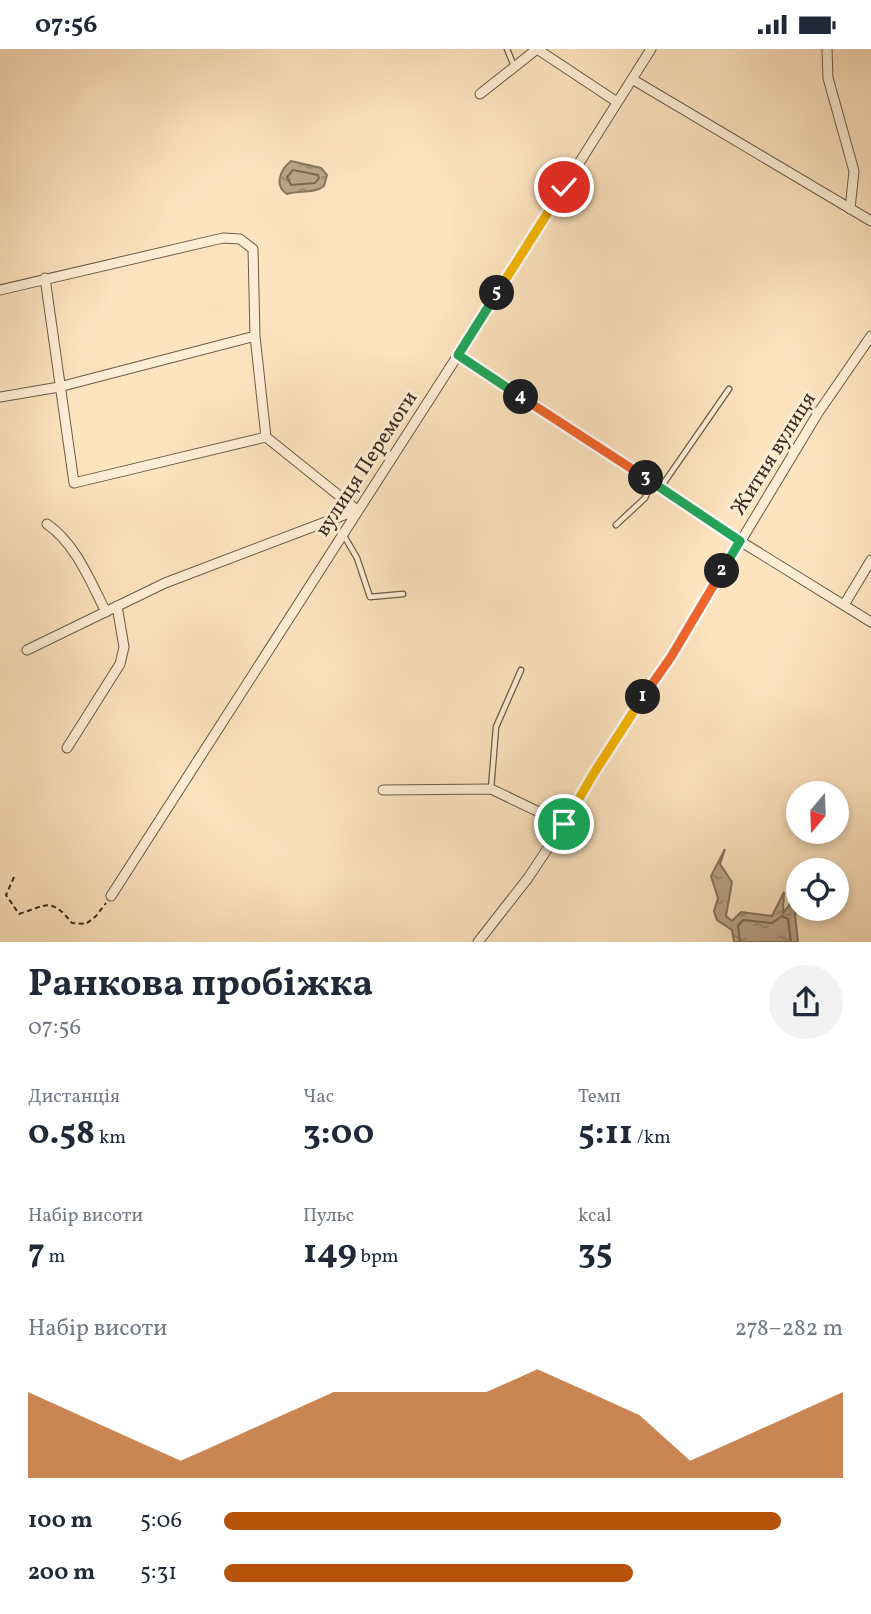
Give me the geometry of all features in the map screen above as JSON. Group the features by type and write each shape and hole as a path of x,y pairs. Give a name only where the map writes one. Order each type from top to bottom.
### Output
{"street":[{"path":"480,94 537,49 617,102"},
{"name":"вулиця Перемоги","path":"111,896 651,49"},
{"path":"827,49 828,78 854,171 849,209"},
{"path":"632,79 871,222"},
{"path":"0,290 223,238 240,239 253,249 255,336 266,437 357,510"},
{"path":"45,278 74,482 266,437"},
{"path":"0,397 59,387 255,336"},
{"name":"Житня вулиця","path":"478,942 528,878 564,824 621,730 671,657 818,413 871,336"},
{"path":"458,355 740,541 871,622"},
{"path":"27,650 165,583 357,510"},
{"path":"47,524 58,531 74,552 106,611"},
{"path":"844,605 871,560"},
{"path":"67,748 120,664 124,647 117,606"},
{"path":"383,790 491,789 564,824"}],"lane":[{"path":"507,49 513,66"},
{"path":"661,488 729,389"},
{"path":"616,525 645,498 652,482"},
{"path":"343,533 357,558 370,597 403,594"},
{"path":"491,789 496,727 521,670"}],"path":[{"path":"14,877 6,895 19,914 49,904 60,908 72,923 86,924 96,916 111,896"}],"water":[{"path":"291,161 321,168 327,175 324,186 316,190 287,194 279,182 284,168"},
{"path":"725,849 720,864 732,882 726,916 732,921 741,912 772,916 784,892 783,913 786,909 786,921 796,921 798,942 734,942 732,930 717,920 714,911 718,898 711,876"}],"route":[{"path":"564,187 458,355 740,541 671,657 594,773 564,824"}]}
